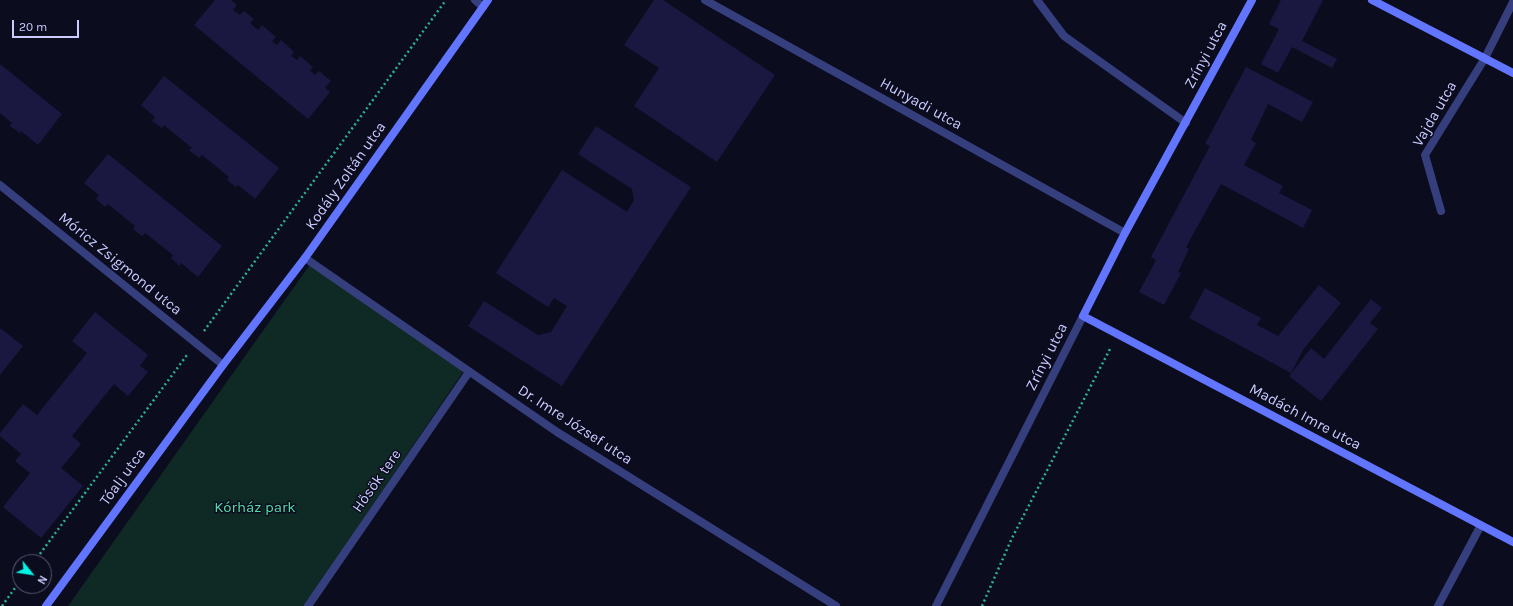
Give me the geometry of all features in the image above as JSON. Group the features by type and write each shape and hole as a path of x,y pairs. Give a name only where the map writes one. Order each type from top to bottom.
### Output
{"street":[{"path":"475,0 486,3"},
{"name":"Hunyadi utca","path":"705,0 1125,233"},
{"path":"1037,0 1064,36 1186,123"},
{"name":"Zrínyi utca","path":"936,606 1125,233 1252,0"},
{"path":"1372,0 1513,73"},
{"name":"Vajda utca","path":"1441,211 1425,156 1485,58 1513,2"},
{"name":"Kodály Zoltán utca","path":"223,365 305,258 486,3"},
{"name":"Móricz Zsigmond utca","path":"0,185 223,365"},
{"name":"Dr. Imre József utca","path":"305,258 557,432 836,606"},
{"name":"Madách Imre utca","path":"1083,316 1513,542"},
{"name":"Tóalj utca","path":"46,606 223,365"},
{"name":"Hősök tere","path":"308,606 469,372"},
{"path":"1438,606 1481,525"}],"path":[{"path":"40,554 446,0"},
{"path":"982,606 1012,538 1117,334"},
{"path":"2,606 12,592"}],"green space":[{"name":"Kórház park","path":"311,263 465,369 304,606 68,606"}],"building":[{"path":"215,0 231,0 237,5 233,10 240,15 244,11 254,19 250,23 258,30 262,25 276,37 272,41 277,45 281,40 294,52 291,56 297,60 300,56 313,67 310,71 315,75 319,71 331,81 325,88 330,92 308,119 194,25"},
{"path":"654,0 663,0 775,75 717,162 634,106 659,68 624,45"},
{"path":"1281,0 1323,0 1302,41 1337,59 1332,68 1292,47 1278,73 1261,64 1279,29 1269,24"},
{"path":"0,64 62,114 38,145 21,131 20,133 10,126 12,123 0,113"},
{"path":"1246,67 1313,102 1302,122 1268,104 1251,140 1256,143 1244,165 1283,186 1279,193 1312,210 1303,228 1221,184 1186,247 1189,249 1178,272 1181,273 1164,305 1139,292 1156,260 1151,257 1210,146 1205,144"},
{"path":"164,76 279,168 255,199 238,185 236,187 227,180 229,177 202,155 199,158 189,150 192,148 164,125 162,128 152,121 155,117 141,105"},
{"path":"596,126 691,187 562,386 468,326 484,301 538,335 551,332 567,306 554,298 548,307 496,273 562,170 627,212 634,200 632,189 578,154"},
{"path":"108,154 222,246 198,277 181,263 180,266 171,258 173,255 145,233 142,236 133,229 135,226 108,204 105,207 96,199 99,195 84,183"},
{"path":"1319,285 1341,303 1303,350 1291,373 1189,318 1205,288 1261,318 1257,325 1278,336"},
{"path":"1371,299 1382,308 1370,323 1378,329 1321,401 1289,376 1311,348 1324,359"},
{"path":"95,312 148,355 140,366 148,372 128,396 114,384 72,436 81,444 61,468 83,486 41,538 3,507 30,473 15,461 21,454 0,436 0,433 23,404 37,415 87,353 72,341"},
{"path":"0,328 23,346 0,375"}]}
